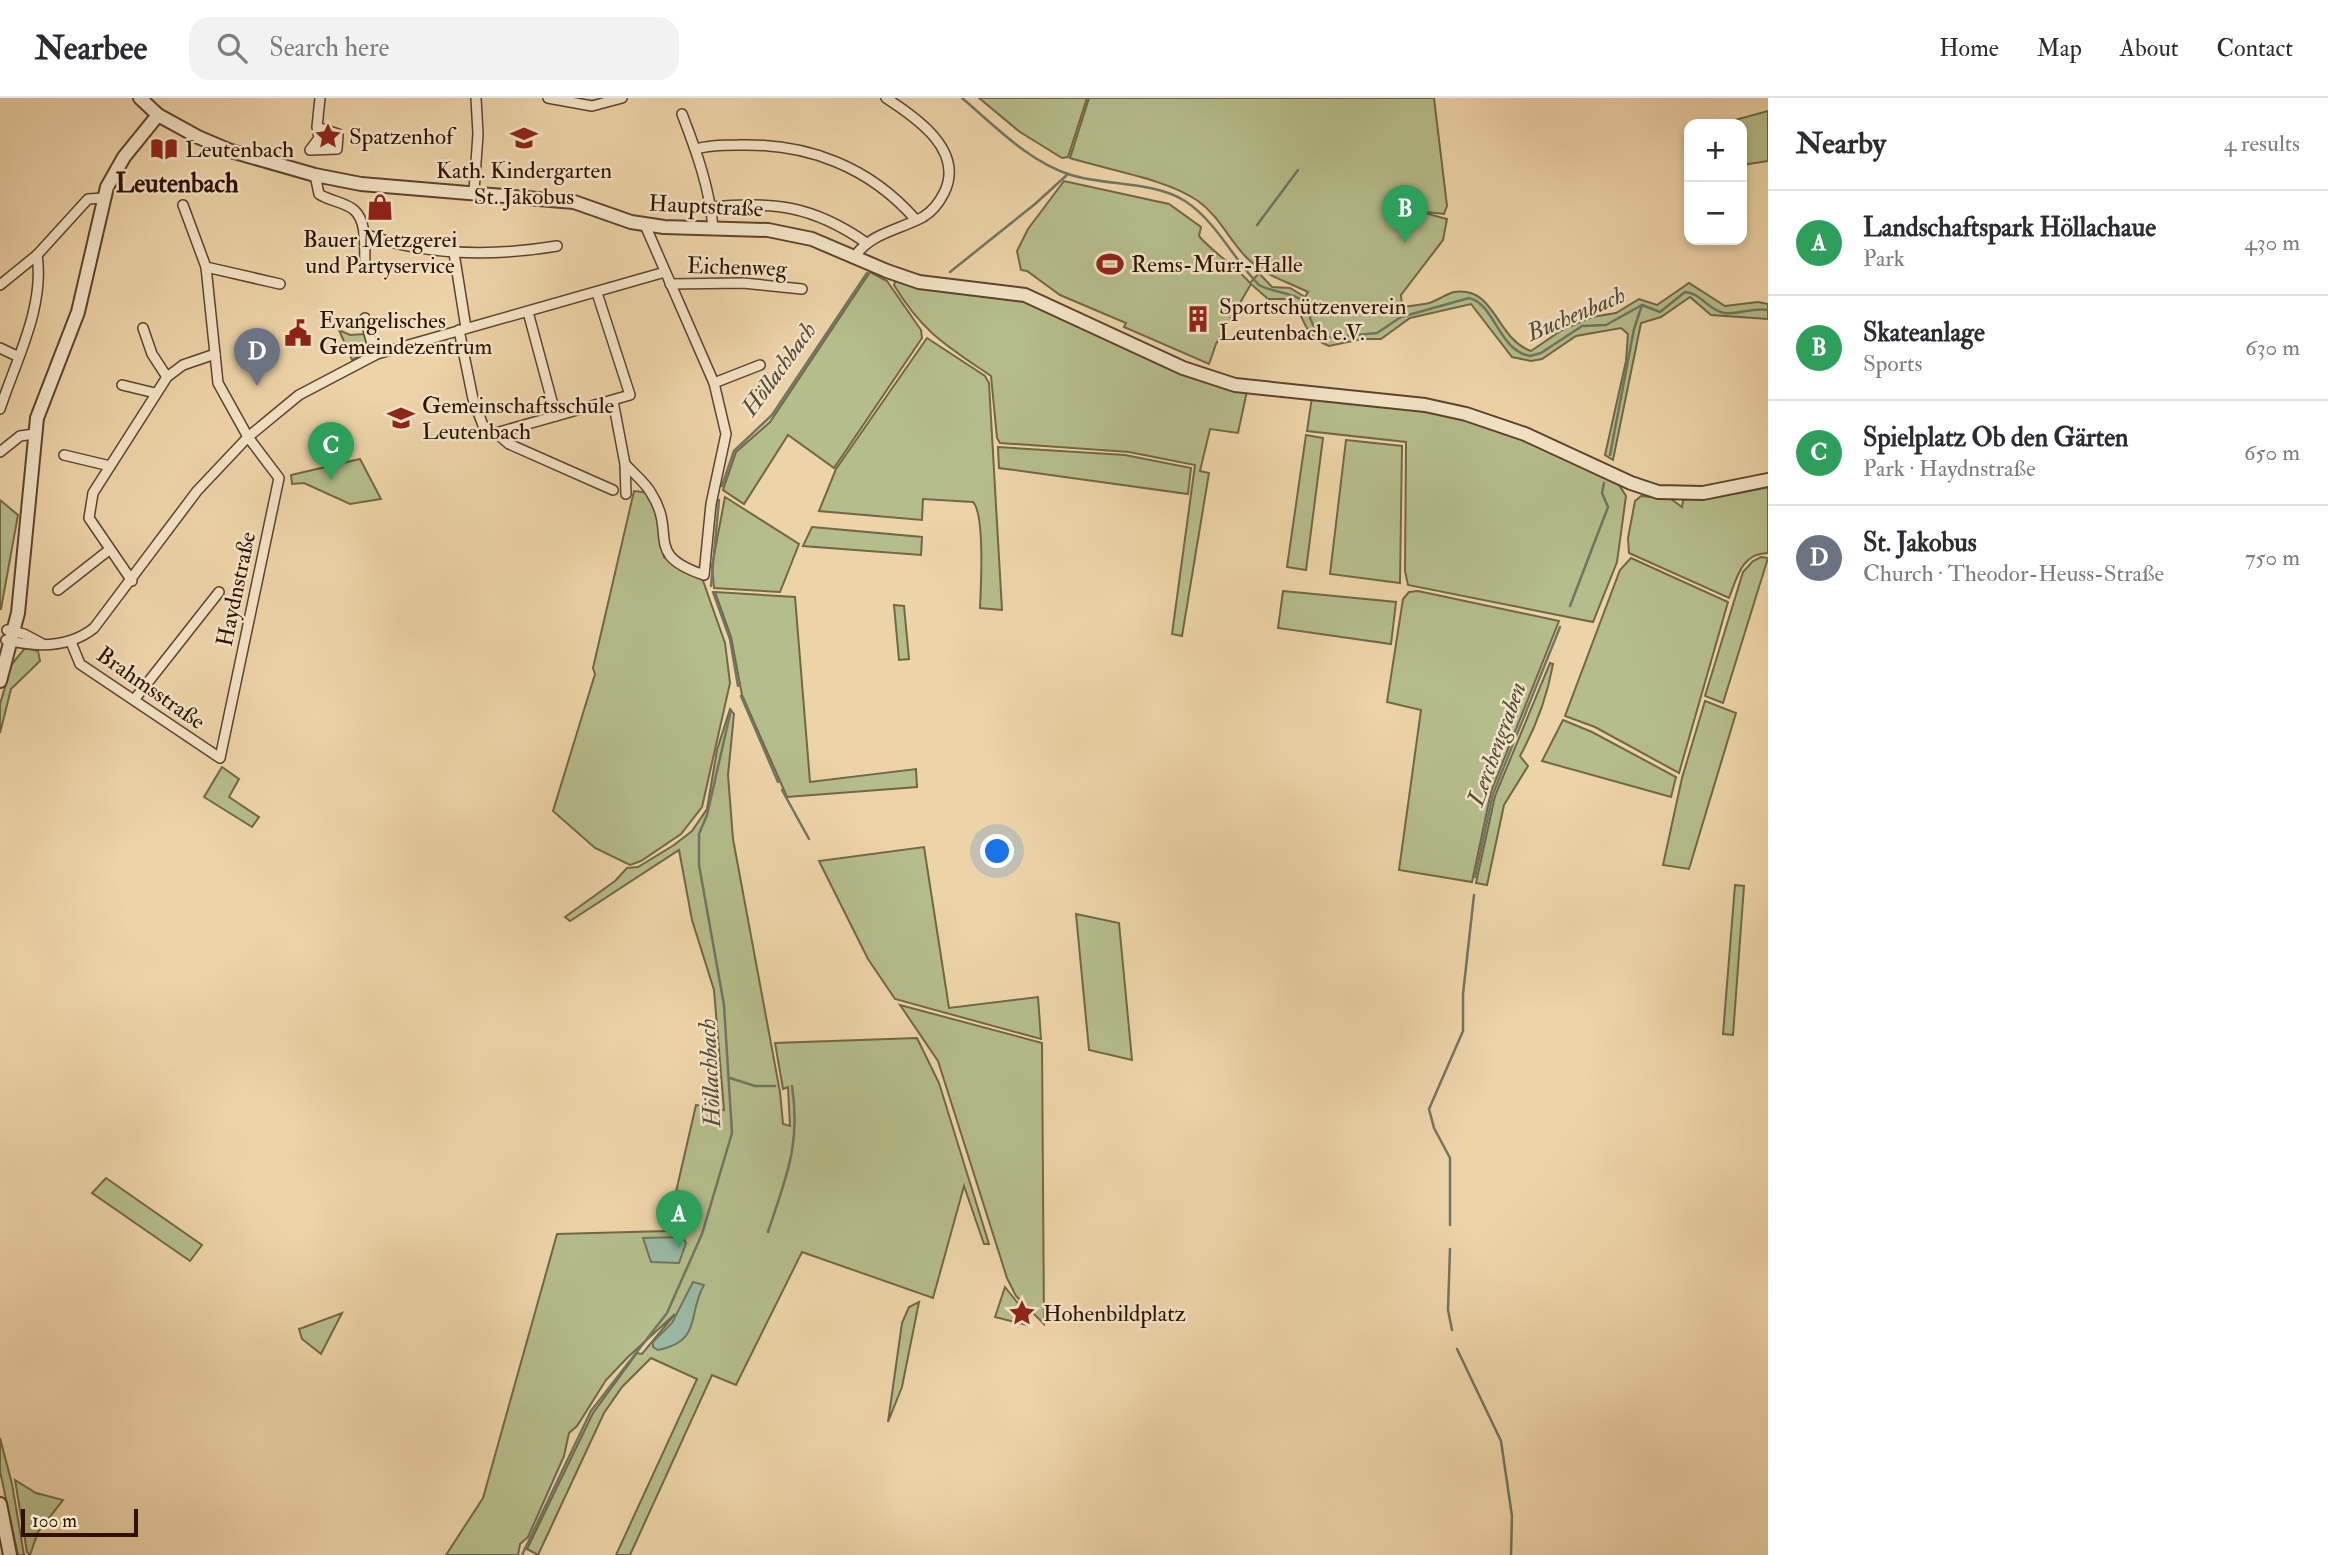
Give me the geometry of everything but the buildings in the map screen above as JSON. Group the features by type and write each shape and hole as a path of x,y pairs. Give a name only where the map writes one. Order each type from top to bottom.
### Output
{"street":[{"path":"0,681 22,552 34,434 41,403 79,307 103,198 112,177 154,113 139,98"},
{"path":"317,127 320,98"},
{"path":"474,191 478,145 476,98"},
{"path":"548,98 593,106 622,98"},
{"path":"855,256 865,242 933,210 941,200 950,166 931,135 886,98"},
{"name":"Hauptstraße","path":"154,113 231,151 315,175 361,184 474,191 574,202 645,225 798,235 827,243 919,282 1025,295 1202,374 1254,388 1392,401 1466,414 1525,435 1631,483 1658,492 1703,493 1768,480"},
{"path":"682,114 696,149 711,207 713,228"},
{"path":"696,149 769,144 828,157 886,190 916,220"},
{"path":"315,175 319,194 354,210 364,234 365,265"},
{"path":"0,285 37,255 88,198 103,198"},
{"name":"Haydnstraße","path":"183,205 206,267 215,354 222,391 248,437 279,478 220,758"},
{"path":"711,207 772,205 800,208 846,228 865,242"},
{"path":"625,464 651,493 662,517 667,555 676,564 704,575 711,504 726,444 723,415 714,383 645,225"},
{"path":"364,234 390,243 454,253 506,254 557,246"},
{"path":"454,253 473,400 491,432 509,444 612,491"},
{"path":"0,409 36,304 39,270 37,255"},
{"path":"206,267 280,284"},
{"path":"9,636 42,644 72,642 94,628 132,581 179,511 248,437 299,395 375,355 665,272"},
{"name":"Eichenweg","path":"670,284 743,283 802,289"},
{"path":"491,432 630,395 597,293"},
{"path":"528,312 556,416"},
{"path":"365,318 375,355"},
{"path":"143,328 152,354 167,377"},
{"path":"0,348 17,356"},
{"path":"132,581 89,518 93,494 167,377 183,366 215,354"},
{"path":"714,383 760,365"},
{"path":"122,385 155,393"},
{"path":"613,401 625,464 626,494"},
{"path":"0,452 20,436 34,434"},
{"path":"64,455 110,466"},
{"path":"58,590 109,550"},
{"path":"134,700 219,592"},
{"path":"0,665 9,636"},
{"name":"Brahmsstraße","path":"72,642 80,664 220,758"},
{"path":"0,1504 10,1555"}],"shaded area":[{"path":"979,98 1087,98 1068,157 1062,158 1020,132"},
{"path":"1089,98 1434,98 1447,206 1444,214 1417,211 1447,219 1443,240 1401,295 1402,307 1429,303 1454,292 1468,292 1479,297 1510,335 1531,351 1562,330 1592,317 1616,313 1639,299 1657,305 1689,283 1725,306 1758,302 1768,304 1768,319 1711,315 1690,297 1661,317 1641,323 1613,460 1605,455 1626,361 1628,334 1621,328 1576,336 1542,359 1531,361 1512,357 1471,304 1410,318 1381,339 1362,339 1329,346 1313,336 1290,299 1268,299 1251,284 1216,344 1209,364 1124,327 1126,323 1060,295 1027,271 1021,270 1017,251 1028,229 1064,181 1169,204 1201,227 1199,236 1250,283 1259,273 1272,287 1290,288 1305,297 1308,292 1268,274 1254,264 1212,214 1185,193 1154,181 1070,158"},
{"path":"1768,111 1768,161 1747,164 1747,119 1738,119"},
{"path":"870,272 887,281 921,330 922,338 834,468 788,435 744,504 723,490 736,452 770,422"},
{"path":"896,280 1025,299 1247,391 1238,433 1210,429 1200,471 1209,473 1182,636 1172,634 1195,465 1129,452 1000,443 997,438 991,376 925,327 894,285"},
{"path":"339,330 350,335 364,334 370,352 352,360"},
{"path":"927,338 985,376 989,383 1002,610 980,608 981,535 977,509 973,502 923,499 922,520 819,511 836,469"},
{"path":"1312,397 1409,407 1466,419 1544,447 1619,485 1626,496 1617,562 1593,622 1408,585 1405,571 1406,442 1307,431"},
{"path":"1306,435 1323,438 1306,570 1287,567"},
{"path":"1346,440 1402,446 1400,583 1330,574"},
{"path":"998,447 1125,455 1191,468 1188,494 999,468"},
{"path":"360,459 381,499 350,504 304,483 292,484 291,475"},
{"path":"1768,485 1768,553 1759,554 1746,562 1729,598 1629,553 1628,538 1635,501 1641,496 1671,499 1682,507 1683,500"},
{"path":"634,491 649,493 659,517 664,557 702,578 725,643 730,683 702,807 681,834 641,861 630,865 595,848 553,811 595,674 593,668"},
{"path":"725,497 799,544 780,592 714,588 712,566"},
{"path":"0,500 18,515 1,609 0,609"},
{"path":"812,527 922,537 921,555 803,546"},
{"path":"1761,557 1768,558 1723,703 1705,696 1743,572"},
{"path":"1631,558 1728,602 1679,773 1595,727 1565,716 1620,570"},
{"path":"1283,591 1396,602 1391,644 1278,628"},
{"path":"1418,591 1559,621 1491,792 1472,882 1399,870 1421,710 1387,702 1403,599 1409,592"},
{"path":"715,592 795,597 810,782 916,769 917,787 787,797 742,695 731,637"},
{"path":"894,605 904,606 909,659 899,660"},
{"path":"25,648 38,651 40,661 11,689 0,733 0,704 12,664"},
{"path":"1550,663 1553,664 1544,700 1520,756 1528,766 1504,805 1487,885 1476,883 1495,796"},
{"path":"1705,701 1736,713 1689,869 1663,865 1682,778"},
{"path":"730,709 734,714 728,775 733,839 780,1092 783,1124 790,1126 788,1087 783,1089 775,1043 917,1038 939,1083 989,1244 984,1244 964,1186 933,1298 802,1252 736,1385 712,1375 630,1555 616,1555 697,1379 651,1358 622,1387 604,1413 538,1555 527,1549 593,1413 637,1353 642,1354 675,1314 606,1380 577,1426 569,1433 564,1456 528,1537 520,1544 518,1555 446,1555 483,1498 557,1234 667,1231 696,1105 724,1110 714,990 692,920 679,850 570,921 565,917 615,881 627,868 638,867 692,831 707,809 717,750"},
{"path":"1563,720 1592,732 1676,777 1671,797 1542,761"},
{"path":"222,767 239,779 229,797 259,817 252,827 204,797"},
{"path":"924,847 949,1008 1038,997 1041,1039 895,999 868,959 819,861"},
{"path":"1735,885 1744,886 1733,1035 1723,1034"},
{"path":"1076,914 1119,923 1132,1060 1089,1050"},
{"path":"900,1005 1042,1043 1044,1324 1016,1296 1007,1278 938,1061"},
{"path":"106,1178 202,1245 190,1261 92,1193"},
{"path":"682,1237 686,1243 679,1263 651,1262 643,1238"},
{"path":"693,1282 704,1285 688,1333 672,1346 658,1350 653,1347 653,1342 672,1323"},
{"path":"1005,1287 1029,1317 1031,1326 995,1317"},
{"path":"919,1302 902,1387 888,1422 902,1323 909,1307"},
{"path":"342,1313 321,1354 302,1339 299,1329"},
{"path":"0,1438 12,1484 24,1555 18,1555 0,1471"},
{"path":"15,1480 36,1493 63,1500 38,1532 30,1555 27,1552"}],"waterway":[{"name":"Buchenbach","path":"962,98 1013,142 1056,169 1085,178 1159,190 1185,201 1216,230 1259,285 1299,298 1316,330 1326,338 1377,333 1401,317 1469,298 1485,309 1511,345 1530,356 1541,353 1582,326 1606,325 1642,305 1660,312 1685,292 1696,295 1713,309 1724,313 1768,310"},
{"path":"1257,225 1298,170"},
{"name":"Höllachbach","path":"950,272 1068,174"},
{"name":"Höllachbach","path":"722,486 734,451 772,415 867,273"},
{"name":"Lerchengraben","path":"1610,455 1634,329 1642,305"},
{"name":"Lerchengraben","path":"1570,606 1608,507 1602,493 1604,483"},
{"name":"Höllachbach","path":"711,586 719,500"},
{"name":"Höllachbach","path":"713,592 730,639 738,686"},
{"name":"Lerchengraben","path":"1475,877 1493,794 1560,627"},
{"path":"741,696 778,782"},
{"name":"Höllachbach","path":"522,1555 591,1411 667,1313 702,1234 732,1133 724,1005 699,865 699,834 707,815 731,710"},
{"path":"782,790 809,839"},
{"name":"Lerchengraben","path":"1450,1225 1450,1158 1434,1128 1429,1109 1463,1031 1463,994 1474,895"},
{"path":"730,1078 755,1086 775,1086"},
{"path":"768,1232 786,1177 793,1144 795,1126 792,1086"},
{"name":"Lerchengraben","path":"1450,1249 1448,1310 1452,1330"},
{"name":"Lerchengraben","path":"1457,1349 1501,1441 1512,1516 1511,1555"}],"place":[{"name":"Spatzenhof","path":"328,136"},
{"name":"Kath. Kindergarten St. Jakobus","path":"524,138"},
{"name":"Leutenbach","path":"164,149"},
{"name":"Bauer Metzgerei und Partyservice","path":"380,207"},
{"name":"Skateanlage","path":"1405,243"},
{"name":"Rems-Murr-Halle","path":"1110,264"},
{"name":"Sportschützenverein Leutenbach e.V.","path":"1198,319"},
{"name":"Evangelisches Gemeindezentrum","path":"298,333"},
{"name":"St. Jakobus","path":"257,386"},
{"name":"Gemeinschaftsschule Leutenbach","path":"401,418"},
{"name":"Spielplatz Ob den Gärten","path":"331,480"},
{"name":"Landschaftspark Höllachaue","path":"679,1248"},
{"name":"Hohenbildplatz","path":"1022,1313"}],"district":[{"name":"Leutenbach","path":"177,184"}]}
